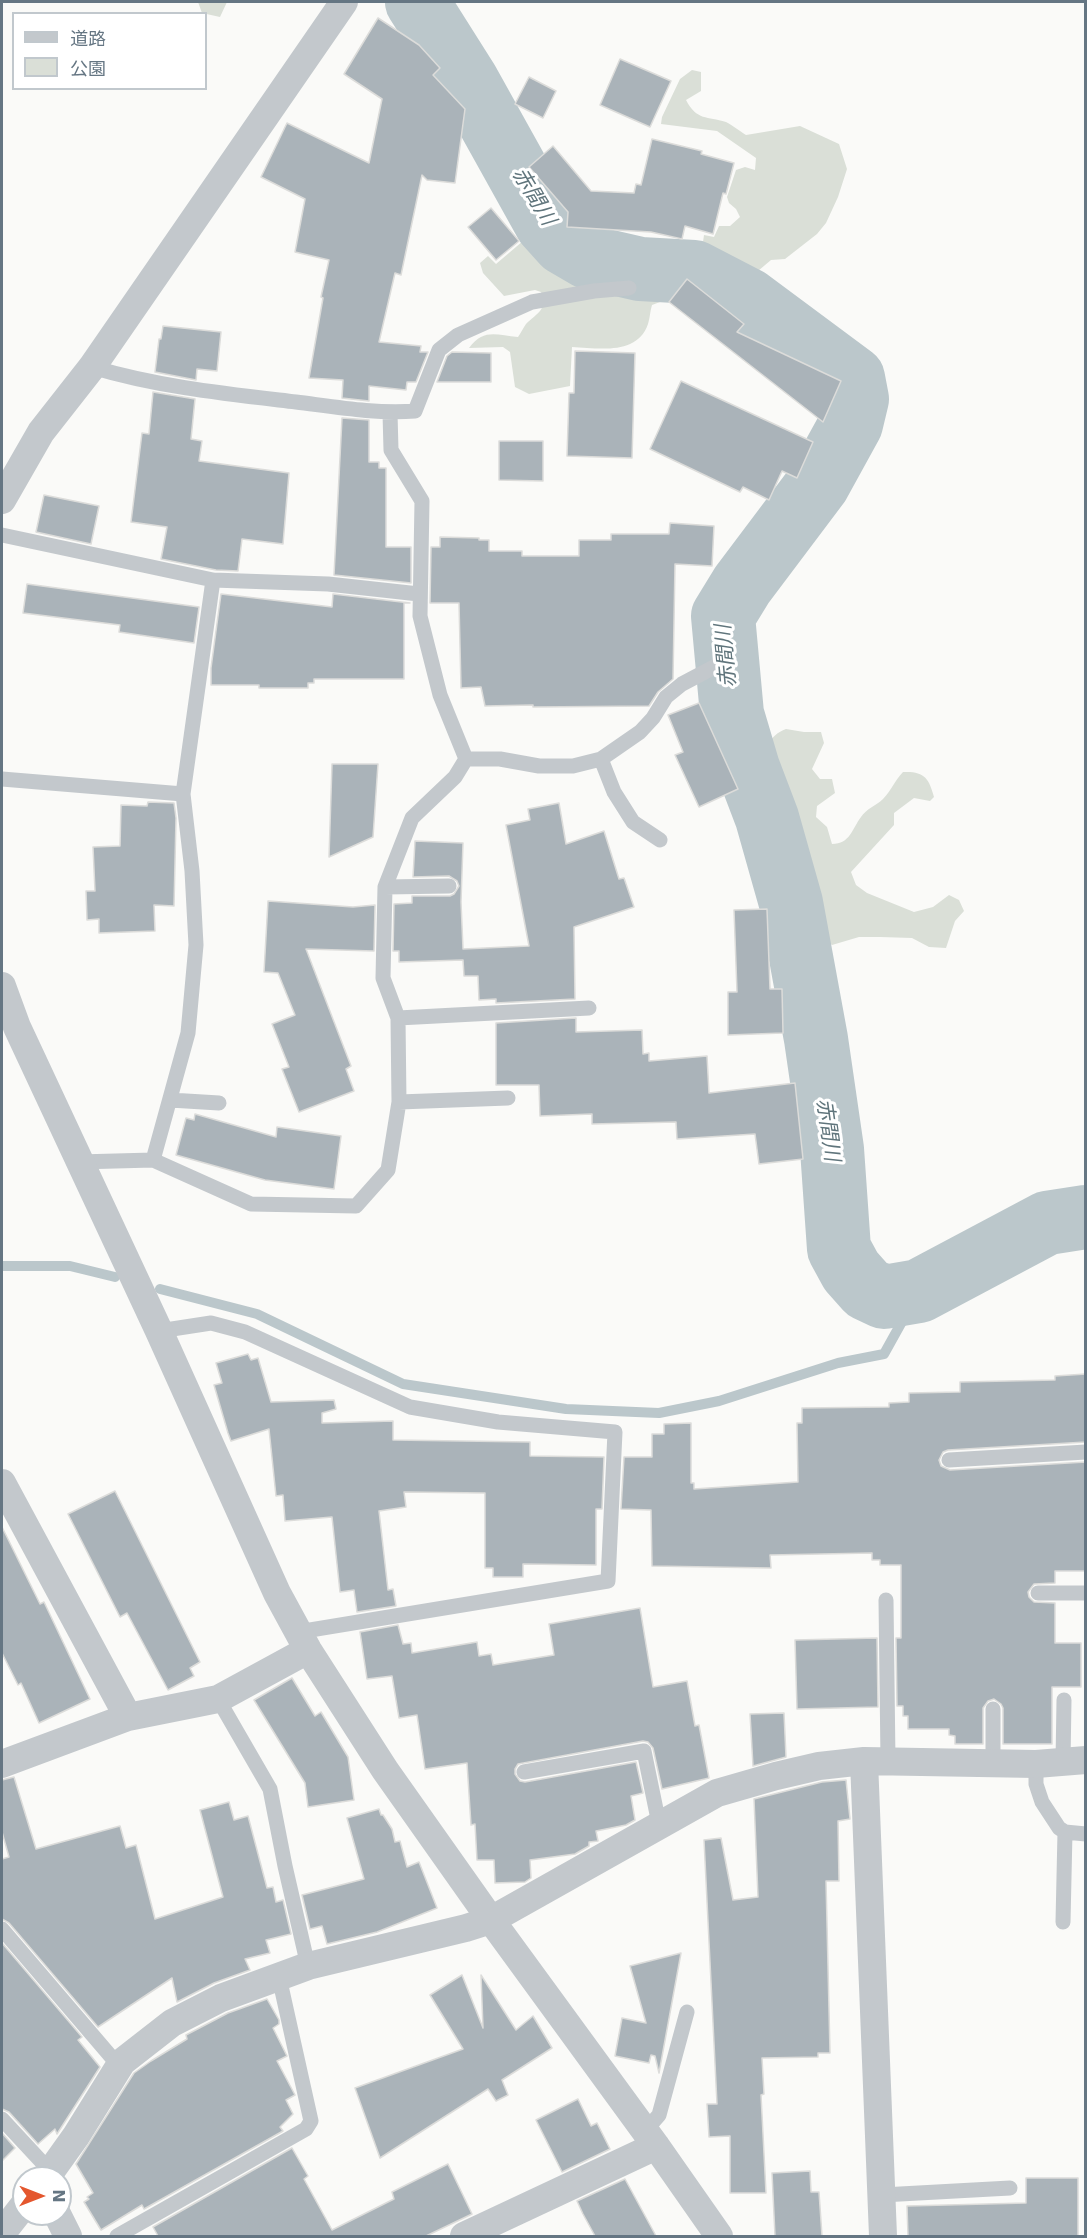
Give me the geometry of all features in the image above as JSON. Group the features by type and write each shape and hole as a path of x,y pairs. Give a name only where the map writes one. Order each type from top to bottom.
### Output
{"street":[{"path":"2,500 41,432 92,367 344,2"},
{"path":"2,986 17,1028 78,1162 159,1331 277,1593 303,1641 385,1770 490,1920 719,2236"},
{"path":"2,1483 128,1717"},
{"path":"2,1764 128,1717 218,1699 303,1641"},
{"path":"876,1761 883,2236"},
{"path":"55,2166 122,2062 172,2023 221,1998 308,1966 466,1928 490,1920 717,1793 787,1773 876,1761 1062,1762"},
{"path":"464,2236 650,2139"},
{"path":"2,2233 12,2220"}],"lane":[{"path":"92,367 131,379 244,396 390,413 415,411 439,350 458,335 532,302 594,291 629,288"},
{"path":"390,413 391,450 422,501 420,616 440,695 466,759"},
{"path":"2,535 213,580 328,584 419,594"},
{"path":"153,1160 188,1033 196,945 192,871 183,794 213,580"},
{"path":"466,759 500,759 538,766 573,766 601,759 640,732 653,718 666,696 682,684 716,666"},
{"path":"78,1162 153,1160 251,1204 356,1206 388,1170 399,1102 398,1018 383,978 385,887 412,818 455,777 466,759"},
{"path":"601,759 614,792 633,822 660,840"},
{"path":"2,778 183,794"},
{"path":"385,887 449,886"},
{"path":"398,1018 590,1008"},
{"path":"399,1102 508,1098"},
{"path":"170,1100 219,1103"},
{"path":"159,1331 210,1323 245,1332 410,1407 498,1422 615,1432 608,1581 303,1641"},
{"path":"949,1460 1086,1452"},
{"path":"1038,1593 1086,1593"},
{"path":"876,1761 886,1600"},
{"path":"218,1699 270,1788 308,1966"},
{"path":"1064,1700 1062,1762 1036,1784 1042,1803 1059,1828 1065,1832 1086,1834"},
{"path":"993,1709 993,1763"},
{"path":"524,1772 644,1751 659,1824"},
{"path":"1063,1922 1065,1832"},
{"path":"2,1929 119,2066"},
{"path":"117,2236 306,2129 311,2121 279,1977"},
{"path":"650,2139 659,2115 687,2013"},
{"path":"2,2119 41,2166"},
{"path":"882,2195 1010,2188"}],"green space":[{"path":"198,2 227,2 220,17 202,12"},
{"path":"692,70 701,72 701,91 686,100 698,115 726,122 746,135 800,126 839,144 847,169 826,223 817,234 785,259 771,260 746,281 735,302 726,306 687,276 668,299 652,305 648,324 643,334 635,341 616,348 572,347 570,386 529,394 515,387 510,352 503,347 469,348 485,335 518,337 526,324 540,311 543,298 541,292 535,290 504,296 483,273 480,263 488,256 496,264 523,241 533,244 546,254 559,249 570,240 619,239 628,246 639,249 658,244 693,257 703,242 704,235 714,237 719,226 730,226 740,217 727,197 736,170 745,167 755,170 756,158 717,131 661,124 662,117 680,79"},
{"path":"786,729 821,732 824,743 812,769 820,779 832,779 835,793 817,806 816,817 827,827 832,844 847,839 863,814 883,799 903,772 921,774 928,780 934,797 930,801 914,798 894,813 894,825 851,872 856,885 867,893 914,912 933,907 949,895 959,900 964,911 955,921 946,948 929,947 912,938 880,937 859,937 832,945 827,941 819,922 805,918 800,909 782,837 795,823 786,816 775,816 758,767 771,739"}],"building":[{"path":"378,18 419,45 440,68 433,75 465,109 455,183 427,180 422,175 401,275 395,273 379,342 421,346 420,352 428,352 416,382 407,382 406,390 369,386 369,401 342,398 343,380 309,378 329,260 295,252 305,199 261,177 287,123 369,163 382,99 344,74"},
{"path":"620,59 671,81 650,127 600,105"},
{"path":"529,77 556,91 543,118 515,104"},
{"path":"652,139 702,151 701,154 734,163 726,194 723,193 713,234 685,226 682,239 651,232 567,227 568,212 529,167 553,146 591,191 634,193 636,184 641,185"},
{"path":"491,208 519,241 496,260 468,227"},
{"path":"687,279 744,324 737,332 841,381 823,422 669,302"},
{"path":"163,326 221,332 217,371 197,369 196,380 155,372"},
{"path":"575,351 635,353 632,458 567,456 569,393 574,393"},
{"path":"452,352 491,353 491,382 437,382 447,356"},
{"path":"681,381 813,442 797,478 782,471 769,500 743,487 740,492 650,449"},
{"path":"153,392 195,399 191,439 202,441 199,461 289,473 283,544 242,539 238,571 216,570 161,559 167,527 131,522 142,433 149,434"},
{"path":"342,418 369,420 369,462 379,462 379,468 386,468 386,547 411,547 411,583 334,575"},
{"path":"499,441 543,441 543,481 499,480"},
{"path":"44,495 99,506 91,544 36,532"},
{"path":"670,523 714,526 712,566 675,564 673,679 658,692 649,706 485,706 481,687 461,688 459,603 430,603 431,547 440,547 440,537 489,540 489,551 522,551 522,556 579,556 579,540 611,540 611,534 669,534"},
{"path":"27,584 199,607 194,643 119,632 120,625 23,613"},
{"path":"221,594 332,607 333,594 410,603 404,603 404,679 314,679 314,683 308,683 308,688 211,685 211,668"},
{"path":"699,703 738,789 699,807 675,755 683,752 668,715"},
{"path":"332,764 378,764 373,837 329,857"},
{"path":"148,802 174,803 176,818 174,906 154,905 155,931 99,933 99,919 87,920 86,891 95,891 93,847 120,846 121,805 147,806"},
{"path":"559,803 566,844 604,831 619,879 624,878 634,907 574,927 575,999 496,1003 496,999 479,1000 478,976 464,976 463,960 399,962 399,951 393,951 394,904 412,903 412,896 450,896 459,886 457,881 449,876 413,877 415,841 463,843 461,902 463,949 529,946 506,825 530,820 528,809"},
{"path":"268,901 353,907 375,905 374,951 306,949 351,1066 346,1069 354,1091 299,1112 282,1069 289,1067 272,1024 295,1015 278,973 264,972"},
{"path":"767,909 770,989 782,989 783,1033 728,1035 728,992 737,992 734,910"},
{"path":"576,1018 576,1032 642,1030 643,1054 649,1053 649,1061 707,1056 709,1093 795,1083 803,1159 759,1164 755,1134 677,1139 676,1122 592,1124 592,1114 540,1116 539,1085 496,1085 496,1023"},
{"path":"195,1114 276,1137 277,1127 341,1136 334,1189 265,1180 176,1155 186,1118 194,1120"},
{"path":"248,1354 251,1360 258,1358 271,1402 334,1400 336,1409 322,1413 322,1423 393,1421 393,1440 530,1442 530,1456 604,1457 602,1509 596,1509 596,1565 523,1564 523,1577 493,1577 493,1568 485,1568 485,1493 404,1492 406,1507 379,1511 388,1590 393,1589 396,1606 357,1612 354,1590 340,1592 332,1517 285,1521 283,1495 276,1496 269,1429 231,1441 214,1385 222,1383 216,1363"},
{"path":"1086,1374 1086,1442 948,1450 943,1452 939,1460 941,1466 950,1470 1086,1462 1086,1571 1055,1571 1055,1583 1034,1584 1028,1592 1034,1602 1055,1603 1055,1643 1081,1643 1081,1687 1052,1687 1052,1744 1003,1744 1003,1708 994,1699 988,1701 983,1708 983,1744 955,1744 955,1736 949,1735 949,1729 908,1729 908,1716 903,1716 903,1706 897,1706 896,1638 901,1638 901,1565 880,1565 880,1560 872,1560 872,1553 770,1555 771,1568 652,1566 651,1510 621,1509 624,1457 652,1457 652,1434 664,1434 664,1424 691,1423 691,1483 694,1483 694,1489 798,1482 797,1423 802,1423 802,1408 889,1407 889,1403 909,1402 909,1393 960,1392 960,1382 1055,1380 1055,1376"},
{"path":"115,1491 200,1662 190,1668 194,1676 168,1690 127,1613 120,1617 68,1514"},
{"path":"2,1527 40,1604 44,1602 90,1699 39,1723 21,1683 18,1685 2,1653"},
{"path":"640,1608 653,1687 687,1681 695,1726 699,1725 709,1778 662,1789 653,1748 648,1742 643,1741 518,1764 515,1774 520,1781 525,1782 636,1762 643,1793 631,1796 635,1820 626,1825 596,1831 598,1841 589,1842 589,1846 575,1854 530,1860 531,1878 525,1882 495,1883 494,1860 477,1860 475,1824 471,1825 467,1763 425,1769 417,1715 399,1718 392,1676 367,1679 360,1632 398,1625 403,1644 411,1643 412,1653 477,1642 479,1656 491,1654 493,1665 554,1655 549,1624"},
{"path":"877,1638 878,1707 797,1709 795,1640"},
{"path":"292,1678 315,1716 321,1712 348,1757 354,1800 308,1807 305,1783 254,1700"},
{"path":"784,1713 786,1757 753,1766 750,1714"},
{"path":"14,1777 36,1849 120,1826 126,1848 136,1845 155,1919 223,1897 200,1810 229,1802 234,1820 248,1816 267,1888 273,1887 276,1902 283,1900 291,1934 266,1940 270,1953 245,1959 250,1970 214,1983 177,2002 172,1978 98,2027 9,1923 2,1919 2,1859 9,1857 2,1832 2,1780"},
{"path":"846,1780 850,1819 838,1821 839,1881 826,1881 830,2053 818,2053 818,2057 762,2058 764,2094 761,2095 766,2193 730,2193 730,2136 709,2137 707,2104 717,2104 704,1840 721,1838 733,1900 758,1897 754,1799 822,1782"},
{"path":"379,1809 392,1829 395,1842 400,1841 407,1867 419,1862 437,1908 377,1932 327,1944 322,1926 310,1929 302,1895 364,1879 347,1818"},
{"path":"2,1943 82,2037 78,2040 100,2067 57,2134 55,2129 38,2144 9,2112 2,2109"},
{"path":"681,1953 659,2073 655,2056 651,2055 649,2063 615,2056 622,2018 646,2023 630,1966"},
{"path":"462,1975 483,2028 481,1975 516,2030 533,2016 552,2048 502,2080 508,2095 496,2101 488,2089 380,2158 355,2088 463,2049 430,1995"},
{"path":"267,1999 279,2020 279,2024 273,2028 287,2056 277,2061 295,2095 286,2100 293,2114 280,2127 283,2131 144,2209 142,2205 101,2230 84,2202 93,2193 76,2164 134,2073 187,2039 186,2035 228,2013"},
{"path":"578,2099 591,2126 597,2123 610,2149 562,2172 536,2120"},
{"path":"2,2133 15,2148 2,2161"},
{"path":"292,2148 308,2176 304,2179 332,2230 394,2199 392,2192 448,2164 472,2214 426,2236 158,2236 153,2227"},
{"path":"810,2171 811,2192 819,2192 822,2236 775,2236 772,2173"},
{"path":"1026,2178 1078,2178 1078,2236 908,2236 907,2206 1026,2203"},
{"path":"625,2179 656,2236 595,2236 583,2214 577,2201"}],"waterway":[{"name":"赤間川","path":"417,2 467,81 546,223 564,243 588,257 640,269 694,272 748,300 853,378 857,399 851,424 818,484 742,585 723,616 732,714 748,768 767,818 791,903 816,1039 832,1149 839,1249 851,1271 867,1289 884,1297 919,1291 1047,1223 1086,1217"},
{"path":"2,1266 70,1266 115,1277"},
{"path":"160,1289 257,1314 403,1384 566,1409 659,1413 719,1401 838,1363 884,1354 919,1291"}]}
